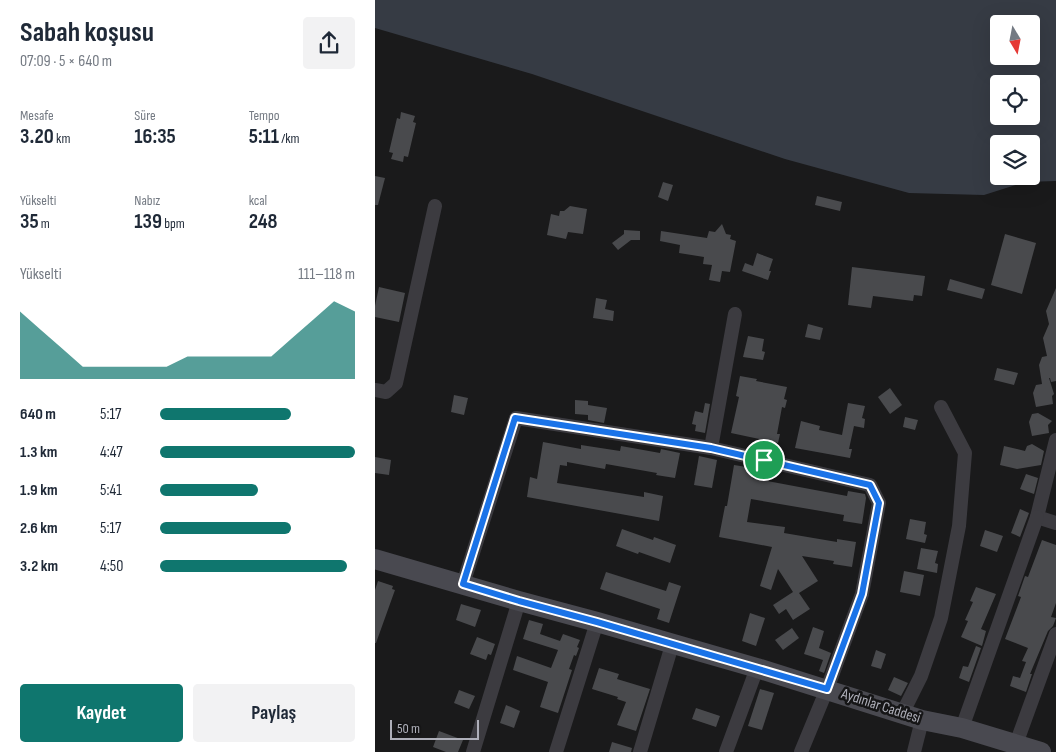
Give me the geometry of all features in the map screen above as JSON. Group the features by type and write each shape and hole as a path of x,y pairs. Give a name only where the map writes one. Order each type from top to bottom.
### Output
{"street":[{"path":"375,390 386,392 396,383 435,206"},
{"path":"711,448 735,314"},
{"path":"903,714 921,676 941,618 959,526 965,453 941,407"},
{"path":"463,584 515,418 711,448 870,485 879,503 862,594 827,689 801,752"},
{"path":"962,728 1037,517 1056,440"},
{"path":"1037,517 1056,523"},
{"name":"Aydınlar Caddesi","path":"375,559 757,668 922,720 962,728 1041,752"},
{"path":"473,752 519,601"},
{"path":"556,752 597,622"},
{"path":"1016,744 1056,634"},
{"path":"640,752 673,644"},
{"path":"725,752 757,668"},
{"path":"914,752 922,720"}],"shaded area":[{"path":"375,0 1056,0 1056,181 1040,182 1040,135 990,135 990,185 1016,185 984,195 909,193 785,159 532,74 375,28"}],"building":[{"path":"401,112 415,116 413,122 416,123 408,157 404,156 403,162 391,159 393,153 389,152 397,118 400,119"},
{"path":"375,176 385,178 378,205 375,205"},
{"path":"663,182 673,185 668,201 658,197"},
{"path":"817,196 842,202 840,211 815,205"},
{"path":"570,206 587,209 583,234 568,232 566,239 547,235 551,214 559,216 560,211 564,211"},
{"path":"722,224 726,234 731,235 730,239 736,241 730,272 722,271 720,282 709,280 712,265 703,264 704,257 679,253 680,245 660,241 661,231 707,238 709,231 715,232"},
{"path":"624,230 640,231 640,240 631,240 618,250 612,243 624,234"},
{"path":"1005,234 1036,243 1022,294 991,285"},
{"path":"757,253 773,259 768,280 742,271 745,263 753,266"},
{"path":"852,267 925,276 922,296 914,295 913,301 873,296 871,308 848,305"},
{"path":"950,279 985,289 982,299 947,290"},
{"path":"379,287 405,293 399,322 375,317"},
{"path":"1056,288 1056,381 1051,382 1049,378 1054,394 1052,396 1053,404 1036,407 1033,393 1036,385 1042,384 1039,365 1042,357 1047,356 1043,338 1049,324 1046,311"},
{"path":"596,298 607,300 605,309 614,311 613,321 593,318"},
{"path":"808,324 823,328 820,340 805,337"},
{"path":"748,336 764,339 762,351 765,352 763,360 743,357"},
{"path":"997,368 1018,373 1014,385 994,380"},
{"path":"740,376 787,387 784,399 787,400 785,408 782,407 777,434 780,434 778,443 731,433 739,397 736,396"},
{"path":"890,388 902,405 890,414 878,397"},
{"path":"454,395 468,398 464,415 451,412"},
{"path":"575,400 588,401 588,405 607,408 604,423 588,420 588,415 575,414"},
{"path":"705,403 710,404 705,433 695,431 696,425 692,424 695,411 703,413"},
{"path":"848,403 865,406 862,418 865,419 864,428 854,426 849,449 852,449 850,458 795,448 801,421 820,426 819,430 842,435"},
{"path":"1038,413 1052,421 1048,425 1049,433 1032,436 1029,422 1032,414"},
{"path":"905,417 918,420 915,430 903,427"},
{"path":"543,442 581,449 581,445 620,451 621,446 660,453 661,449 680,453 675,478 606,464 605,469 567,462 567,466 560,465 557,483 644,497 644,492 663,496 659,521 527,497 530,477 537,479"},
{"path":"1032,444 1044,451 1041,465 1017,469 1000,465 1004,446 1025,451 1027,446"},
{"path":"699,456 717,460 712,488 694,485"},
{"path":"375,457 391,460 389,475 375,473"},
{"path":"734,465 753,468 752,478 847,496 848,491 865,494 862,524 843,521 844,515 751,499 747,522 785,527 784,533 837,542 837,539 856,542 852,567 833,564 834,561 802,556 818,581 799,593 810,609 793,620 786,609 779,614 773,605 793,592 778,569 771,590 760,586 772,547 719,537 725,506 727,506"},
{"path":"1026,474 1038,478 1034,494 1020,489"},
{"path":"1020,509 1029,513 1020,537 1011,533"},
{"path":"910,519 926,522 924,534 927,535 925,543 906,539"},
{"path":"622,529 653,540 654,537 676,545 670,563 616,546"},
{"path":"985,530 1003,536 997,552 980,546"},
{"path":"1042,540 1056,545 1056,603 1051,617 1056,618 1053,626 1048,631 1030,674 1032,674 1026,692 1010,686 1013,676 1020,678 1026,662 1022,661 1028,648 1005,639 1021,597 1018,596 1025,576 1028,577"},
{"path":"921,548 938,551 935,563 938,564 937,573 917,569"},
{"path":"904,571 924,575 920,596 900,592"},
{"path":"606,572 666,591 669,582 681,586 669,623 657,619 660,609 600,589"},
{"path":"378,581 393,586 392,589 395,590 375,643 375,590"},
{"path":"976,587 996,594 981,629 986,631 982,646 961,637 968,621 965,620 973,602 970,601"},
{"path":"461,604 481,610 475,627 456,620"},
{"path":"750,613 765,618 756,646 742,641"},
{"path":"529,620 543,624 540,634 560,641 563,634 580,640 576,656 574,655 569,669 572,670 558,713 540,707 548,682 513,670 517,656 551,668 558,650 523,639"},
{"path":"813,627 824,631 819,648 831,653 824,673 819,671 823,660 804,654"},
{"path":"792,628 799,638 783,650 775,640"},
{"path":"477,637 495,644 491,655 488,654 486,660 470,654"},
{"path":"976,646 981,648 969,682 959,678 963,666 968,667"},
{"path":"876,650 886,654 881,669 871,666"},
{"path":"599,668 619,674 617,679 650,689 636,731 617,725 626,702 617,699 618,697 592,689"},
{"path":"894,677 908,683 901,696 888,690"},
{"path":"760,689 774,693 762,730 748,726"},
{"path":"459,690 475,696 469,709 454,703"},
{"path":"506,705 520,711 514,728 500,723"},
{"path":"696,708 720,716 716,727 692,719"},
{"path":"439,731 463,740 458,752 446,752 433,747"},
{"path":"612,742 632,748 631,752 609,752"}],"route":[{"path":"515,418 711,448 764,460 870,485 879,503 862,594 827,689 463,584 515,418"}]}
